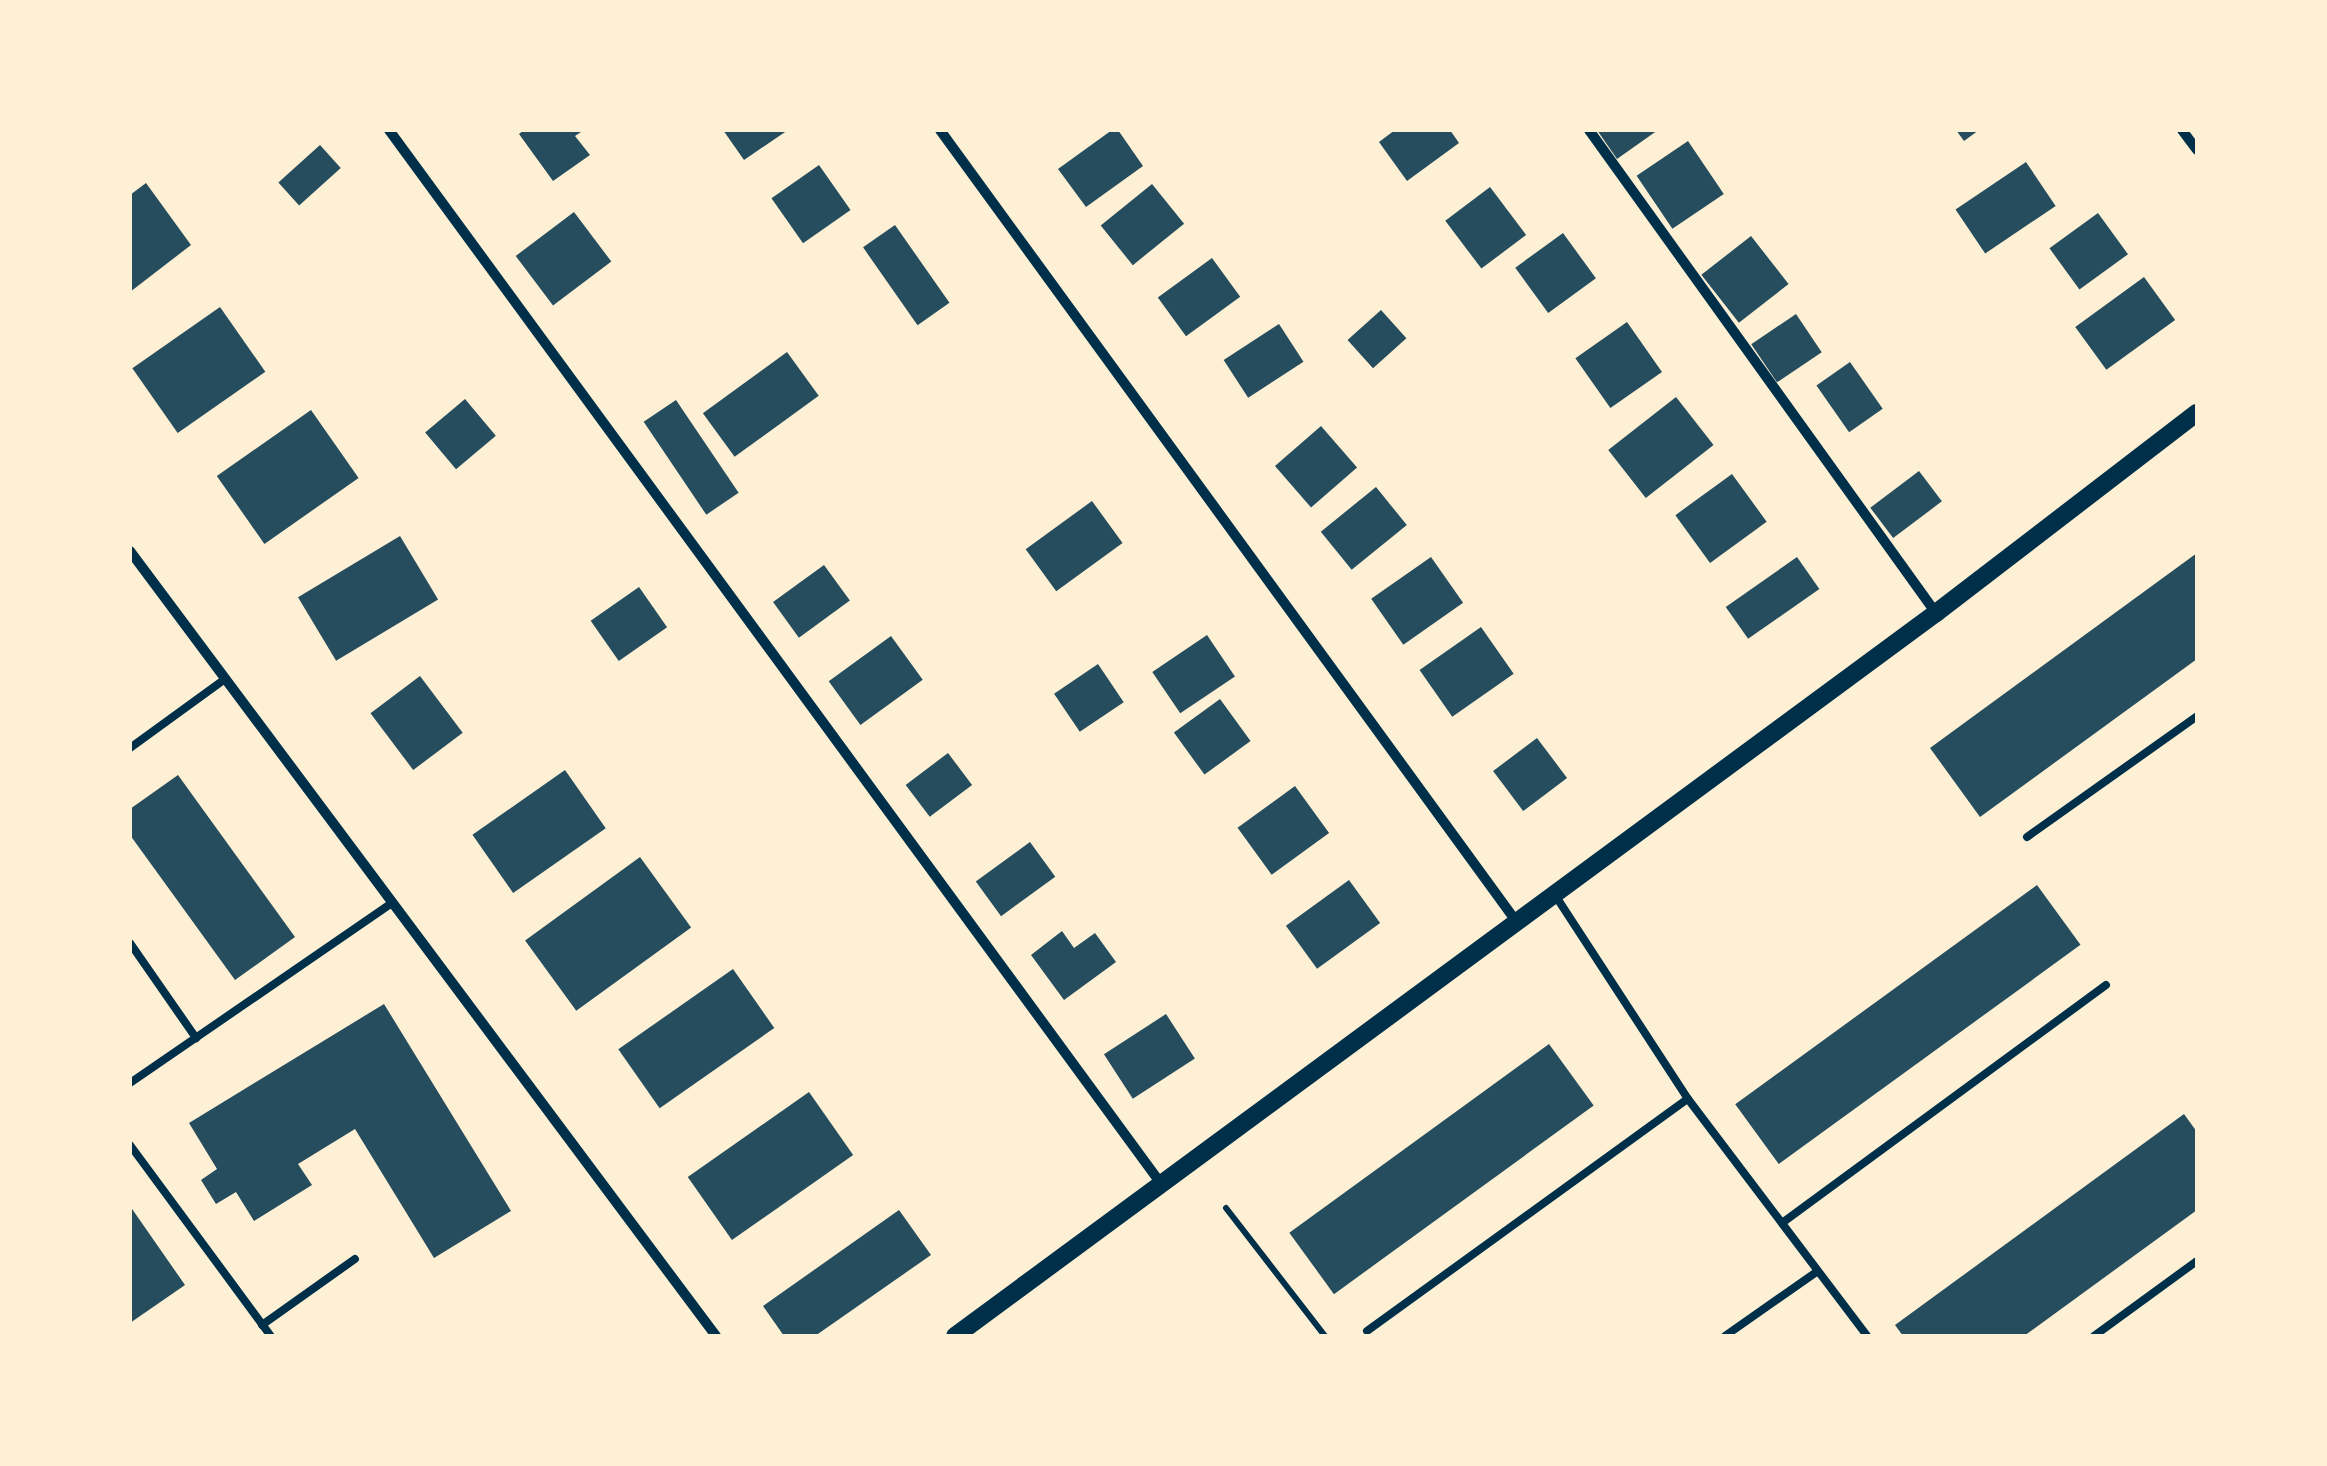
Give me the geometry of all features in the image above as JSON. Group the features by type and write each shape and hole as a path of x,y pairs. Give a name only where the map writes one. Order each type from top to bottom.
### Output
{"street":[{"path":"388,130 1162,1186"},
{"path":"940,130 1516,922"},
{"path":"1589,130 1936,613"},
{"path":"2182,130 2197,150"},
{"path":"955,1336 1936,613 2197,412"},
{"path":"130,551 716,1336"}],"lane":[{"path":"130,748 225,678"},
{"path":"2027,838 2197,716"},
{"path":"1556,894 1688,1099 1867,1336"},
{"path":"130,1084 392,903"},
{"path":"130,943 196,1038"},
{"path":"1782,1224 2106,985"},
{"path":"1367,1331 1688,1099"},
{"path":"130,1146 271,1336"},
{"path":"262,1326 355,1259"},
{"path":"2094,1336 2197,1261"},
{"path":"1725,1336 1818,1271"}],"path":[{"path":"1226,1208 1324,1336"}],"building":[{"path":"524,130 584,130 575,136 590,155 553,181 519,134"},
{"path":"723,130 788,130 744,160"},
{"path":"1112,130 1118,130 1143,166 1086,207 1058,169"},
{"path":"1395,130 1450,130 1459,143 1407,181 1379,142"},
{"path":"1597,130 1658,130 1617,159"},
{"path":"1956,130 1979,130 1964,141"},
{"path":"1688,141 1724,194 1672,229 1637,176"},
{"path":"320,145 341,168 299,206 278,182"},
{"path":"2026,162 2056,206 1985,253 1956,210"},
{"path":"819,165 851,210 803,243 771,198"},
{"path":"146,183 191,245 130,292 130,195"},
{"path":"1152,184 1184,224 1133,265 1101,226"},
{"path":"1490,187 1526,235 1481,269 1445,221"},
{"path":"574,212 611,262 553,305 516,256"},
{"path":"2098,213 2128,254 2079,290 2049,248"},
{"path":"895,225 949,303 918,325 863,247"},
{"path":"1563,233 1596,278 1548,313 1515,268"},
{"path":"1751,236 1789,284 1739,323 1701,275"},
{"path":"1212,258 1240,297 1186,336 1158,297"},
{"path":"2144,277 2175,320 2106,370 2075,327"},
{"path":"220,307 265,372 178,433 132,368"},
{"path":"1381,310 1406,338 1373,368 1348,340"},
{"path":"1796,314 1822,352 1777,382 1751,344"},
{"path":"1627,322 1662,372 1610,408 1575,358"},
{"path":"1279,324 1304,362 1248,398 1224,360"},
{"path":"787,352 819,396 735,457 703,413"},
{"path":"1850,362 1883,409 1849,432 1816,386"},
{"path":"1676,397 1714,445 1646,498 1608,450"},
{"path":"465,399 496,436 456,469 425,432"},
{"path":"676,400 739,493 706,515 644,422"},
{"path":"311,410 359,478 264,544 217,476"},
{"path":"1321,426 1357,468 1311,508 1275,466"},
{"path":"1919,471 1942,501 1893,538 1870,508"},
{"path":"1732,474 1767,522 1710,563 1675,515"},
{"path":"1376,487 1407,525 1352,570 1321,532"},
{"path":"1092,501 1123,543 1056,591 1026,549"},
{"path":"400,536 438,599 336,661 298,597"},
{"path":"2197,553 2197,659 1980,817 1930,748"},
{"path":"1431,557 1463,603 1403,645 1371,599"},
{"path":"1797,557 1819,589 1748,639 1726,607"},
{"path":"824,565 850,601 799,638 773,602"},
{"path":"639,587 667,627 619,661 591,621"},
{"path":"1481,627 1514,674 1452,717 1420,670"},
{"path":"1207,635 1235,676 1180,713 1152,672"},
{"path":"891,636 923,680 860,725 829,681"},
{"path":"1098,664 1124,702 1080,732 1054,694"},
{"path":"420,676 463,733 413,770 370,713"},
{"path":"1220,699 1251,741 1204,775 1174,733"},
{"path":"1537,738 1567,778 1523,811 1493,771"},
{"path":"948,753 972,785 930,817 906,785"},
{"path":"565,770 606,828 513,893 472,835"},
{"path":"178,775 295,937 235,980 130,835 130,809"},
{"path":"1295,786 1329,833 1272,875 1238,828"},
{"path":"1030,842 1055,877 1001,916 976,881"},
{"path":"640,857 691,927 576,1011 525,940"},
{"path":"1349,880 1380,923 1317,969 1286,926"},
{"path":"2037,885 2080,945 1779,1164 1735,1104"},
{"path":"1062,931 1074,948 1095,933 1116,962 1064,1000 1031,955"},
{"path":"733,969 774,1028 660,1108 618,1049"},
{"path":"384,1004 511,1211 434,1258 355,1129 298,1164 312,1185 254,1221 236,1192 216,1204 201,1180 217,1169 189,1123"},
{"path":"1166,1014 1195,1058 1133,1099 1104,1054"},
{"path":"1549,1044 1594,1105 1334,1294 1289,1233"},
{"path":"809,1092 853,1155 732,1240 688,1177"},
{"path":"2184,1114 2197,1132 2197,1210 2024,1336 1903,1336 1895,1325"},
{"path":"130,1206 185,1285 130,1323"},
{"path":"899,1210 931,1255 815,1336 784,1336 763,1306"}]}
